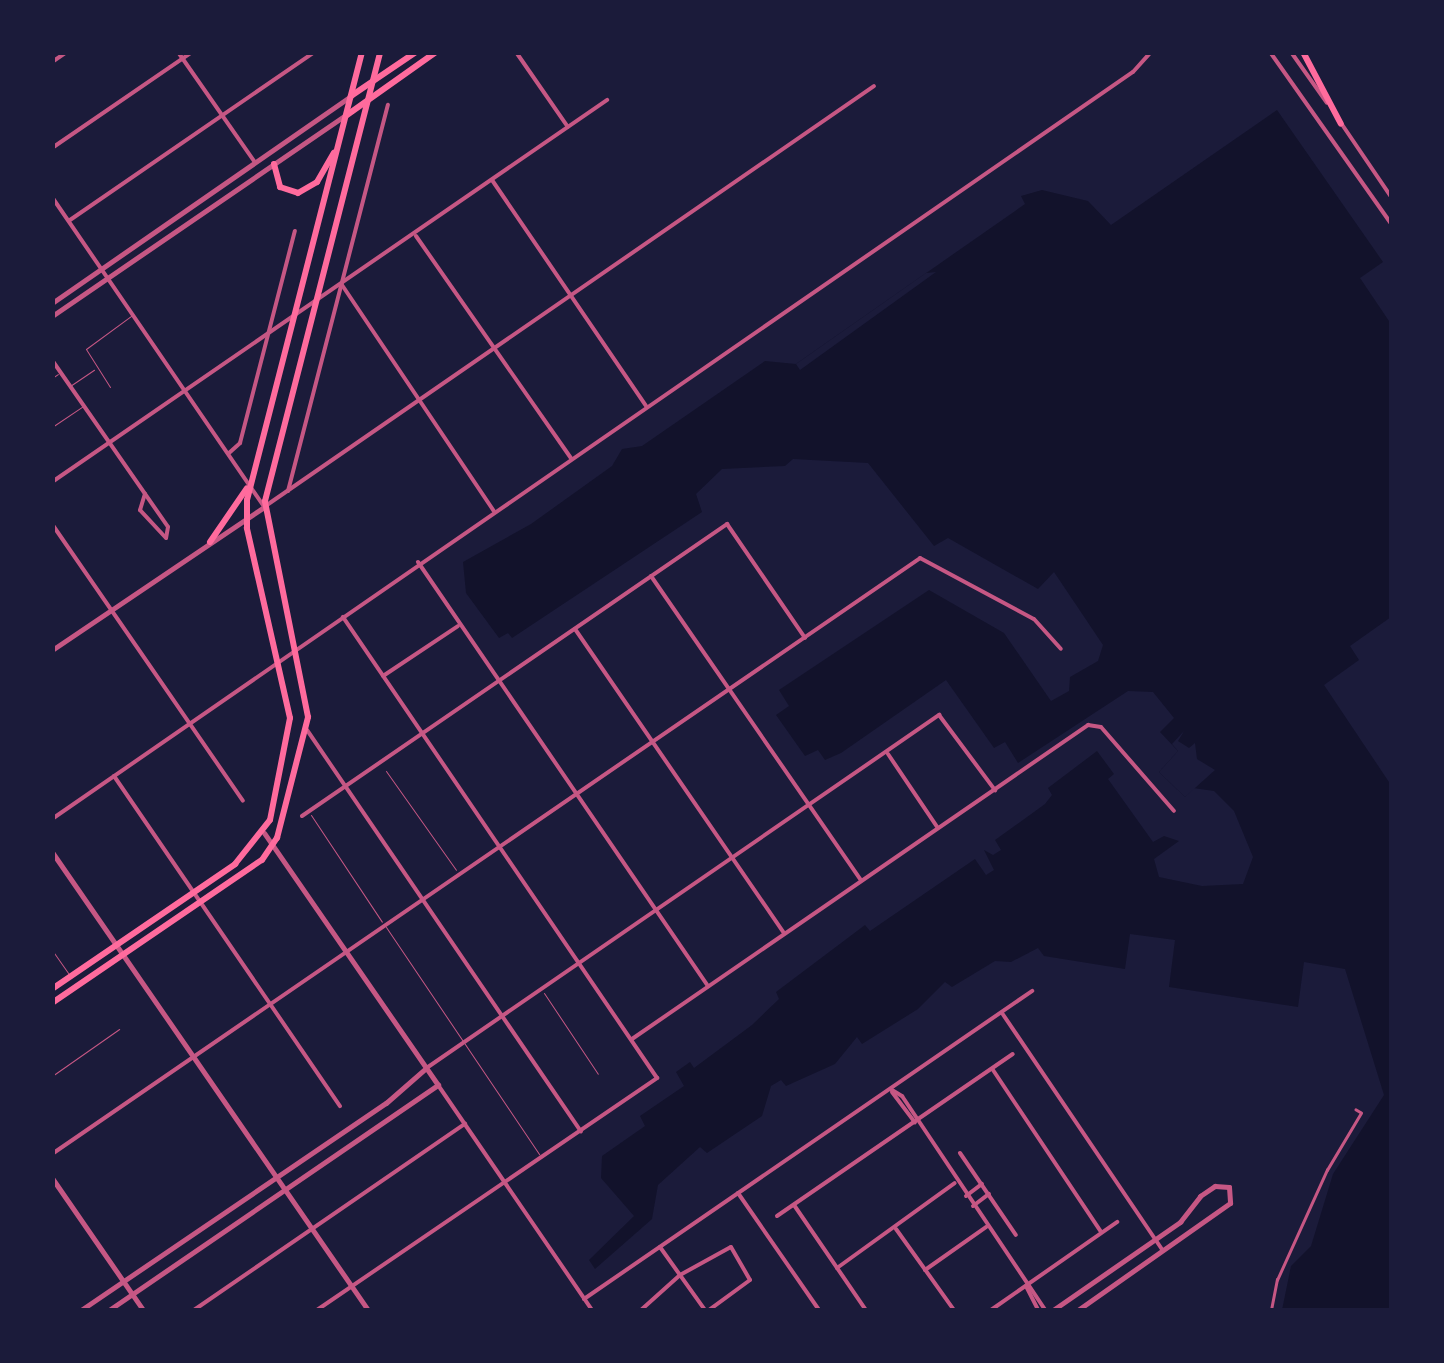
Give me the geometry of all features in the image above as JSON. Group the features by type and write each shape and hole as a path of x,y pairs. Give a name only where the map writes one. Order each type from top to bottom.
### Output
{"main road":[{"path":"52,990 240,860 264,834 290,733 246,518 250,482 362,52"},
{"path":"52,1003 273,848 307,730 264,507 380,52"},
{"path":"351,96 416,52"},
{"path":"347,115 436,52"},
{"path":"1303,52 1342,124"},
{"path":"274,164 280,187 302,191 320,178 341,138"},
{"path":"210,542 250,482"}],"street":[{"path":"52,62 67,52"},
{"path":"178,52 254,162"},
{"path":"52,148 192,52"},
{"path":"69,221 314,52"},
{"path":"516,52 568,127"},
{"path":"52,819 278,664 418,562 1133,72 1150,52"},
{"path":"1270,52 1392,225"},
{"path":"1291,52 1392,198"},
{"path":"52,650 874,86"},
{"path":"52,303 351,96"},
{"path":"52,482 607,100"},
{"path":"288,491 388,105"},
{"path":"52,316 347,115"},
{"path":"492,180 646,406"},
{"path":"52,197 264,507"},
{"path":"229,452 240,443 295,231"},
{"path":"416,234 570,458"},
{"path":"342,284 494,511"},
{"path":"52,360 168,527 166,538 140,510 145,494"},
{"path":"52,524 243,801"},
{"path":"302,816 727,524 805,638"},
{"path":"52,1154 501,852 576,794 924,558 1034,618 1061,649"},
{"path":"418,562 708,986"},
{"path":"651,576 861,880"},
{"path":"316,1310 657,1078 342,616"},
{"path":"383,676 459,625"},
{"path":"575,629 784,933"},
{"path":"81,1310 277,1177 426,1068 732,856 942,715 995,790"},
{"path":"632,1039 861,880 1097,724 1174,811"},
{"path":"307,730 580,1131"},
{"path":"886,752 938,828"},
{"path":"114,776 340,1106"},
{"path":"264,834 592,1310"},
{"path":"52,852 368,1310"},
{"path":"584,1299 1032,990"},
{"path":"1002,1013 1164,1251"},
{"path":"777,1216 1013,1054"},
{"path":"992,1069 1101,1232"},
{"path":"108,1310 438,1085"},
{"path":"892,1090 902,1096 915,1122 1045,1310"},
{"path":"892,1090 905,1118 915,1122"},
{"path":"1270,1310 1277,1280 1327,1170 1361,1113 1356,1110"},
{"path":"194,1310 465,1124"},
{"path":"960,1152 1016,1235"},
{"path":"52,1178 143,1310"},
{"path":"836,1268 956,1182"},
{"path":"966,1196 982,1184"},
{"path":"1053,1310 1156,1239 1200,1196 1215,1186 1229,1187 1230,1204 1078,1310"},
{"path":"738,1192 819,1310"},
{"path":"973,1206 989,1194"},
{"path":"794,1205 866,1310"},
{"path":"991,1310 1118,1222"},
{"path":"895,1228 954,1310"},
{"path":"925,1270 986,1228"},
{"path":"641,1310 680,1275 724,1246 736,1252 750,1280 707,1310 680,1275 660,1247"},
{"path":"1026,1286 1038,1310"}],"lane":[{"path":"110,387 86,349 134,314"},
{"path":"70,386 96,368"},
{"path":"52,378 61,372"},
{"path":"52,427 84,406"},
{"path":"386,771 456,870"},
{"path":"308,811 541,1156"},
{"path":"52,950 71,977"},
{"path":"542,990 598,1074"},
{"path":"52,1076 120,1029"}],"shaded area":[{"path":"1277,110 1383,262 1360,278 1391,324 1391,617 1350,646 1359,660 1324,685 1391,785 1391,1310 1282,1310 1291,1266 1311,1246 1333,1174 1384,1095 1345,969 1304,962 1298,1007 1169,987 1175,940 1130,934 1125,969 1044,956 1038,948 1011,962 995,961 952,987 945,982 918,1009 862,1044 857,1037 835,1064 786,1086 781,1080 771,1086 762,1116 707,1153 700,1147 658,1185 652,1219 595,1269 589,1260 634,1216 601,1178 602,1156 645,1126 640,1116 684,1086 676,1072 690,1062 694,1068 752,1025 779,999 776,992 865,925 870,931 975,859 986,875 994,870 984,850 993,855 1001,850 995,840 1045,804 1052,795 1048,788 1097,751 1114,774 1108,779 1153,842 1164,836 1179,841 1154,859 1159,877 1202,886 1243,884 1253,857 1234,811 1214,791 1193,788 1185,797 1159,772 1178,751 1160,732 1174,718 1153,692 1128,691 1018,763 1005,742 994,748 946,680 841,753 825,760 818,750 805,756 776,715 789,706 779,690 929,590 1004,633 1051,701 1069,691 1070,677 1098,661 1103,645 1054,572 1038,589 948,538 934,546 868,463 793,459 785,466 722,469 696,494 702,512 512,638 508,633 499,638 466,593 463,562 531,524 612,466 622,449 642,446 765,361 796,364 1025,204 1021,196 1042,190 1088,201 1111,225"}],"pier":[{"path":"936,272 800,370 796,364 926,273"},
{"path":"1184,731 1178,741 1189,748 1195,743 1197,759 1215,770 1185,797 1159,772 1178,751 1172,744"}]}
